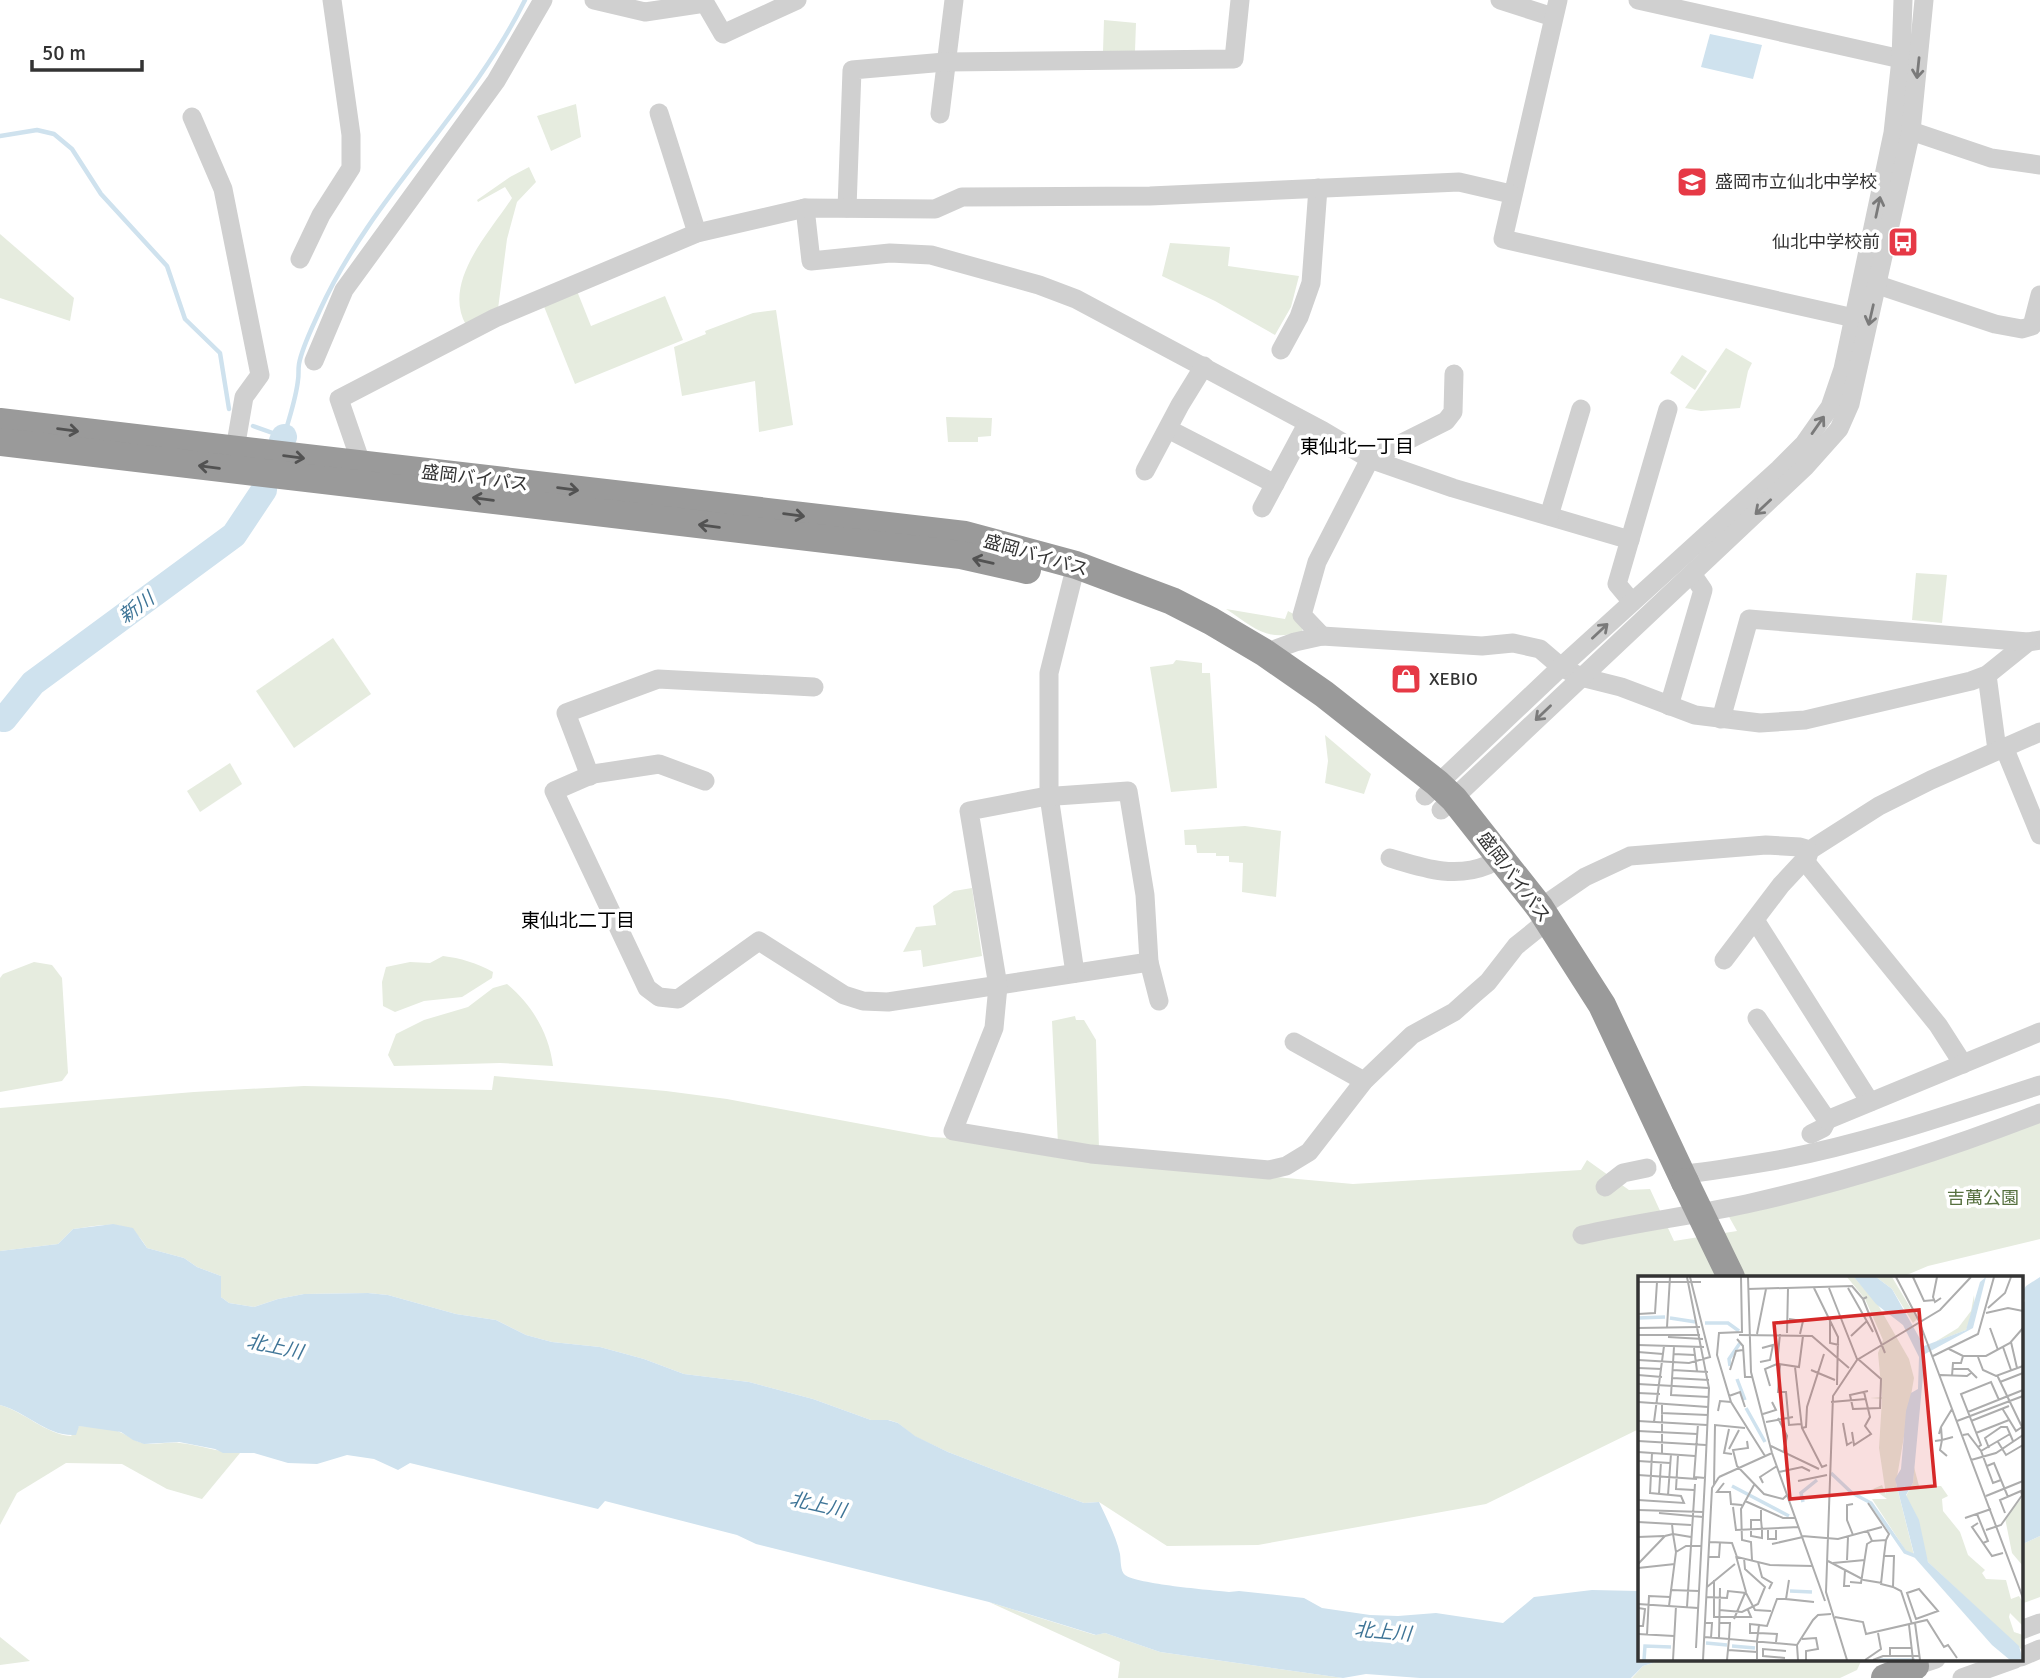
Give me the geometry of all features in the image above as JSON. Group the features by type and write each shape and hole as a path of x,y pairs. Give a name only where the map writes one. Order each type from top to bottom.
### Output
{"highway":[{"name":"盛岡バイパス","path":"0,422 965,535 1074,573 1172,601 1265,653 1324,694 1439,797 1539,918 1602,1005 1683,1182 1730,1276"},
{"name":"盛岡バイパス","path":"0,442 961,555 1074,573 1227,646 1331,716 1439,797 1488,865 1539,918"},
{"name":"盛岡バイパス","path":"1683,1182 1711,1276"}],"street":[{"path":"300,259 321,215 351,168 351,135 332,0"},
{"path":"314,361 344,289 496,81 543,0"},
{"path":"594,0 645,12 705,3 723,34 797,0"},
{"path":"940,114 954,0"},
{"path":"847,208 852,70 946,62 1234,59 1240,0"},
{"path":"1500,0 1555,9 1511,194 1503,239 1854,318"},
{"path":"1637,0 1708,8 1901,59"},
{"path":"1439,797 1561,667 1804,444 1830,407 1843,369 1893,133 1901,59 1903,0"},
{"path":"1439,797 1581,677 1806,466 1839,429 1850,404 1911,131 1924,0"},
{"path":"659,113 697,233"},
{"path":"192,117 223,189 260,375 244,397 234,449"},
{"path":"1911,131 1991,159 2040,165"},
{"path":"357,465 358,454 339,399 495,318 697,233 805,208 935,209 962,197 1150,196 1459,182 1511,194"},
{"path":"1281,349 1299,317 1311,283 1318,188"},
{"path":"805,208 811,261 890,253 931,255 1039,285 1076,299 1204,366 1370,459 1453,488 1630,540"},
{"path":"1878,285 1995,324 2022,329 2032,326 2040,295"},
{"path":"1145,471 1204,366"},
{"path":"1322,636 1302,615 1317,562 1370,459 1446,422 1453,412 1454,374"},
{"path":"1549,516 1581,409"},
{"path":"1632,602 1617,584 1668,409"},
{"path":"1262,508 1307,424"},
{"path":"1168,429 1275,484"},
{"path":"1074,573 1049,673 1049,796 1075,973"},
{"path":"1669,706 1703,590 1692,574"},
{"path":"1721,719 1749,619 2034,641"},
{"path":"1265,653 1322,636 1482,646 1513,643 1540,649 1561,667 1581,677 1621,687 1695,715 1760,723 1805,720 1971,681 1987,675 2034,641"},
{"path":"1987,675 2000,748 2040,835"},
{"path":"590,776 566,713 659,680 814,687"},
{"path":"1724,960 1807,855 1880,806 2000,748 2040,732"},
{"path":"705,781 659,765 590,776 554,791 647,988 659,997 678,999 759,941 844,995 863,1001 888,1002 1149,962"},
{"path":"1159,1001 1149,962 1145,895 1128,791 1049,796 970,811 998,986 994,1028 953,1131 1091,1154 1269,1170 1286,1166 1309,1152 1364,1081 1412,1035 1454,1012 1488,982 1539,918 1585,877 1630,856 1766,845 1800,847 1938,1025 1963,1063"},
{"path":"1390,858 1451,873 1472,872 1488,865"},
{"path":"1755,920 1870,1102"},
{"path":"1757,1018 1826,1120"},
{"path":"1811,1133 1823,1128 1826,1120 2040,1031"},
{"path":"1294,1042 1364,1081"},
{"path":"1683,1182 1830,1148 1954,1113 2040,1084"},
{"path":"1582,1236 1754,1203 1862,1174 1976,1138 2040,1113"},
{"path":"1605,1187 1623,1173 1647,1168"},
{"path":"2022,1630 2040,1623"},
{"path":"2022,1657 2040,1649"},
{"path":"1962,1678 2012,1660"}],"green space":[{"path":"1104,20 1136,23 1135,51 1103,51"},
{"path":"576,104 581,137 551,151 537,116"},
{"path":"529,167 536,182 517,202 507,239 498,309 466,325 460,309 464,275 471,258 512,198 505,187 478,202 477,200"},
{"path":"0,234 74,298 70,321 0,298"},
{"path":"1170,243 1230,247 1228,266 1299,276 1291,307 1275,335 1215,301 1162,276"},
{"path":"577,291 591,326 665,296 683,340 575,384 543,304"},
{"path":"776,310 793,425 759,432 755,381 682,396 674,347 706,334 705,331 753,313"},
{"path":"1726,348 1752,363 1740,408 1701,411 1685,408"},
{"path":"1682,355 1707,371 1695,390 1670,373"},
{"path":"946,417 992,418 991,436 978,437 978,442 948,442"},
{"path":"1916,573 1947,575 1942,623 1912,620"},
{"path":"1226,609 1285,619 1288,611 1299,617 1303,629 1289,635 1270,634 1253,627"},
{"path":"333,638 371,694 294,748 256,691"},
{"path":"1176,660 1202,663 1202,673 1210,673 1217,788 1171,792 1150,667 1173,664"},
{"path":"1325,735 1371,774 1364,794 1325,783 1328,761"},
{"path":"230,763 242,784 200,812 187,791"},
{"path":"1245,826 1281,831 1276,897 1242,892 1243,863 1229,862 1229,856 1216,856 1216,853 1197,853 1196,845 1185,845 1184,830"},
{"path":"972,888 982,956 923,967 921,950 903,952 916,927 936,925 933,906 954,891"},
{"path":"443,956 481,966 493,972 492,978 462,997 424,1001 395,1012 383,1006 382,982 386,967 410,962 430,963"},
{"path":"34,962 52,965 62,978 68,1073 62,1081 0,1092 0,978 3,974"},
{"path":"507,984 524,1001 538,1021 548,1042 553,1066 500,1063 394,1066 388,1055 396,1034 424,1020 468,1007 493,988"},
{"path":"1075,1016 1076,1020 1084,1020 1096,1040 1099,1149 1058,1144 1052,1021"},
{"name":"吉萬公園","path":"494,1076 666,1091 727,1099 931,1137 965,1139 1087,1160 1353,1184 1581,1170 1587,1160 1629,1190 1650,1189 1674,1241 1737,1231 1728,1215 2040,1121 2040,1239 1928,1266 1904,1276 1638,1276 1638,1429 1486,1504 1258,1545 1167,1546 1099,1502 1084,1503 948,1452 914,1436 898,1423 871,1420 813,1399 749,1382 684,1374 600,1347 552,1342 526,1335 496,1320 456,1314 388,1295 304,1294 254,1307 229,1303 221,1297 221,1276 197,1267 184,1258 147,1248 132,1231 115,1225 73,1229 58,1244 0,1251 0,1108 304,1086 492,1090"},
{"path":"0,1405 52,1431 71,1436 79,1426 101,1428 118,1431 142,1443 180,1443 240,1453 202,1499 167,1489 122,1464 66,1463 17,1493 0,1525"},
{"path":"2040,1536 2040,1597 2022,1604 2022,1545"},
{"path":"989,1602 1095,1635 1105,1633 1160,1652 1343,1678 1118,1678 1120,1662"},
{"path":"0,1637 30,1661 0,1665"},
{"path":"1662,1660 1862,1660 1857,1670 1840,1678 1632,1678 1643,1666"}],"water":[{"path":"1710,34 1762,45 1753,79 1701,67"},
{"name":"北上川","path":"113,1224 133,1228 147,1248 184,1258 197,1267 221,1276 221,1297 229,1303 254,1307 304,1294 388,1295 456,1314 496,1320 526,1335 552,1342 600,1347 684,1374 749,1382 813,1399 871,1420 898,1423 915,1436 948,1452 1084,1503 1099,1502 1116,1541 1122,1571 1132,1578 1191,1588 1304,1598 1322,1608 1370,1615 1436,1613 1503,1623 1534,1597 1592,1590 1638,1591 1638,1660 1662,1660 1643,1666 1631,1678 1420,1678 1366,1674 1343,1678 1160,1652 1105,1633 1096,1635 989,1602 756,1544 737,1535 605,1501 598,1509 410,1463 398,1470 374,1459 347,1455 317,1464 288,1463 254,1453 223,1453 179,1442 144,1444 121,1432 79,1426 76,1435 66,1435 0,1405 0,1251 58,1244 73,1229"},
{"path":"2040,1277 2040,1536 2022,1545 2022,1305 2025,1301 2022,1293 2026,1286"}],"waterway":[{"path":"253,426 284,437 296,394 303,351 341,269 393,191 477,80 503,41 525,0"},
{"path":"0,136 37,130 54,134 72,149 101,194 167,266 185,319 220,353 229,409"},
{"name":"新川","path":"282,441 284,437"},
{"name":"新川","path":"4,719 33,683 234,535 264,490"}],"place":[{"name":"盛岡市立仙北中学校","path":"1692,182"},
{"name":"仙北中学校前","path":"1903,242"},
{"name":"XEBIO","path":"1406,679"}],"district":[{"name":"東仙北一丁目","path":"1357,446"},
{"name":"東仙北二丁目","path":"578,920"}]}
